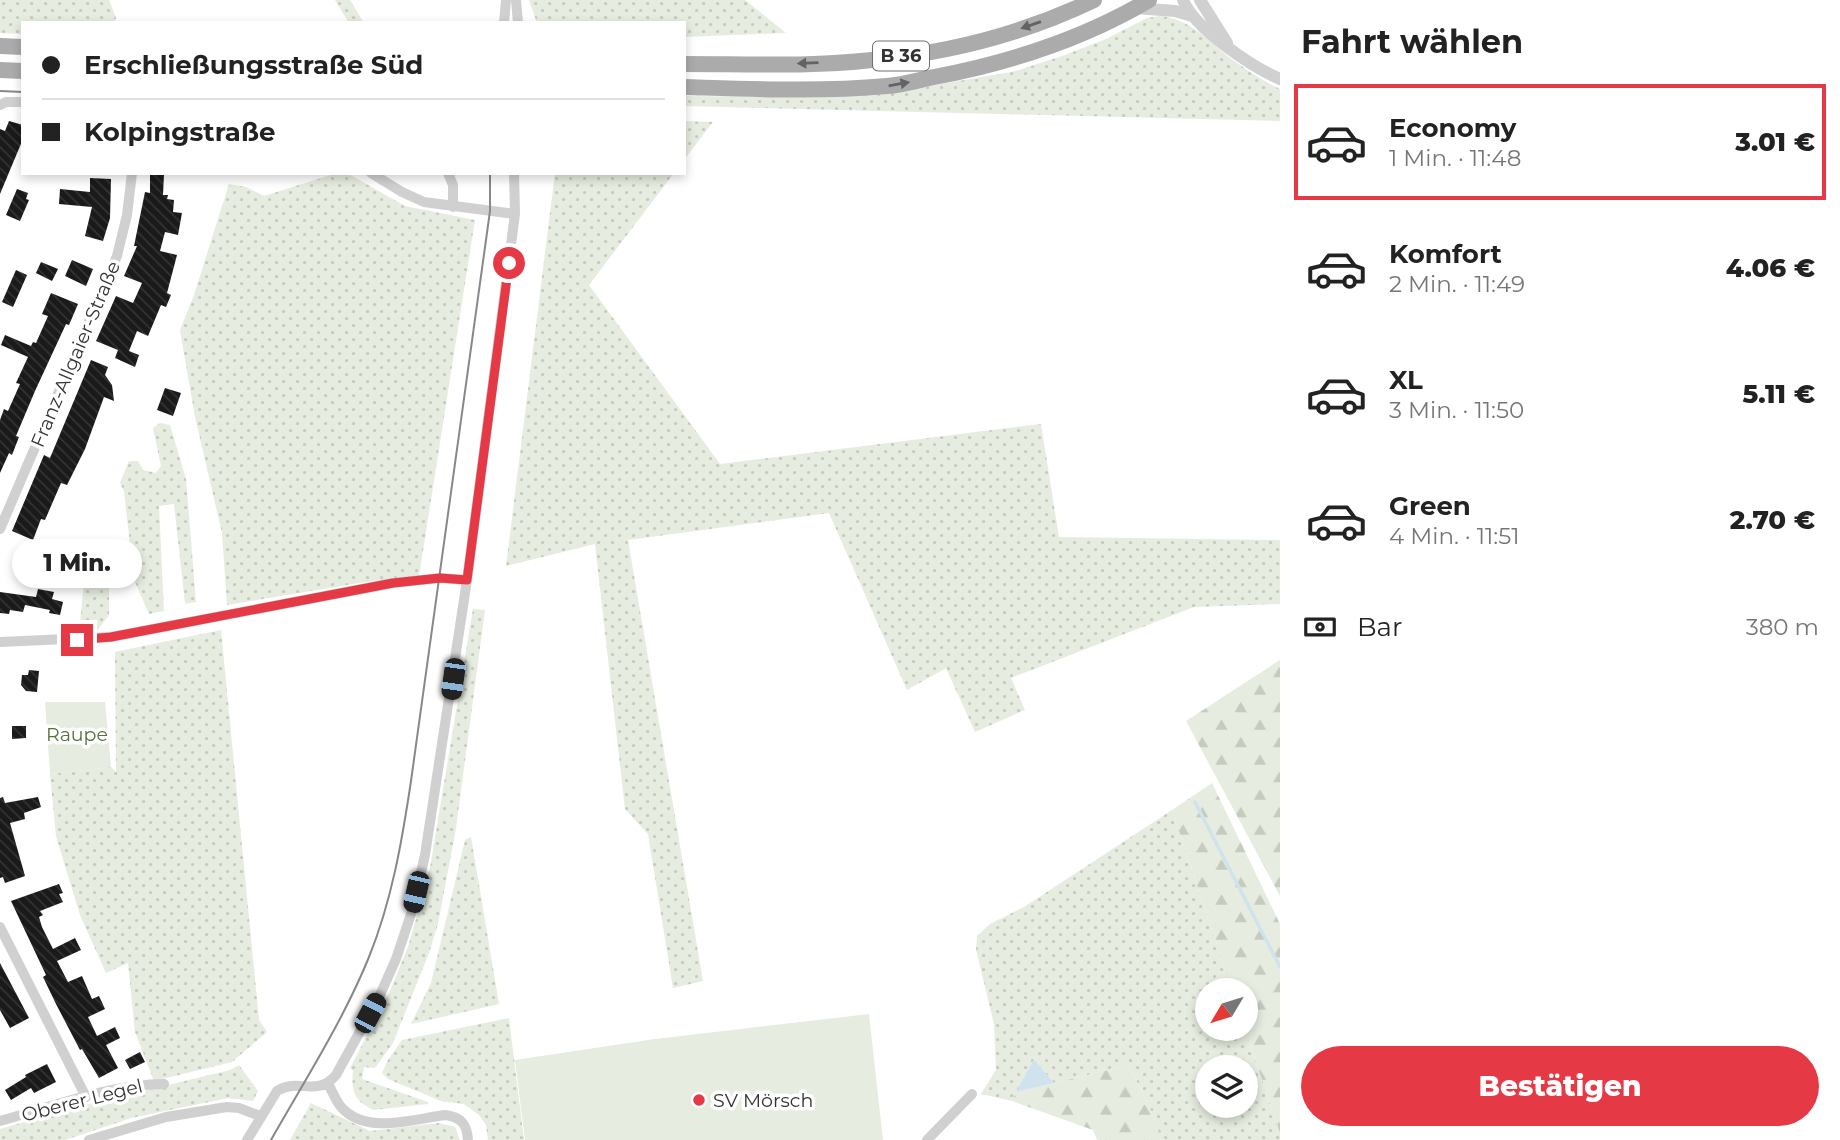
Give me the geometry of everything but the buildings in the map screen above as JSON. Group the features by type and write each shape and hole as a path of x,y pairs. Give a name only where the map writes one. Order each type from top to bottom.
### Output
{"main road":[{"name":"B 36","path":"686,64 859,61 915,54 974,43 1026,27 1094,0"},
{"name":"B 36","path":"686,87 796,89 889,86 1014,58 1100,26 1142,4"},
{"path":"0,46 21,47"},
{"path":"0,71 21,71"}],"street":[{"path":"1183,0 1192,16 1210,34 1254,65 1280,79"},
{"path":"1200,0 1228,46"},
{"path":"505,21 512,1"},
{"path":"512,1 519,21"},
{"path":"1142,4 1192,16"},
{"path":"0,106 6,102 21,102"},
{"name":"Franz-Allgaier-Straße","path":"0,530 117,256 127,215 132,175"},
{"path":"374,175 424,202 515,214"},
{"path":"449,175 453,185 453,206"},
{"path":"247,1140 274,1095 285,1086 319,1087 328,1084 351,1051 380,995 396,959 412,911 427,841 467,580 515,214 516,177"},
{"path":"0,642 111,637 377,586 440,578 467,580"},
{"path":"0,927 86,1097"},
{"name":"Oberer Legel","path":"0,1121 86,1097 150,1083 164,1084"},
{"path":"328,1084 341,1107 365,1122 378,1124 445,1115 456,1117 467,1129 468,1140"},
{"path":"926,1140 972,1094"},
{"path":"89,1140 166,1117 227,1107 239,1108 260,1116"}],"green space":[{"path":"0,0 109,0 116,18 115,21 21,21 21,34 0,33"},
{"path":"335,0 350,0 363,21 348,21"},
{"path":"529,0 745,0 786,33 686,37 686,21 536,21"},
{"path":"1170,17 1190,26 1244,68 1280,89 1280,121 686,106 686,96 801,97 916,88 1012,72 1106,39 1147,18"},
{"path":"686,121 713,122 686,157"},
{"path":"331,175 351,175 405,206 475,220 419,576 227,605 222,533 195,417 180,330 194,295 229,184 246,187 264,196"},
{"path":"555,175 672,175 589,285 720,464 1041,424 1059,537 1280,540 1280,604 1194,607 1011,678 1025,710 975,732 946,668 907,690 829,513 628,540 703,981 673,988 648,834 625,809 595,544 506,566"},
{"path":"160,423 170,425 186,479 196,602 185,604 174,504 159,506 164,611 149,614 134,580 124,491 120,483 129,461 138,461 143,470 156,473 161,466 153,428"},
{"path":"100,540 109,577 109,615 97,631 79,634 85,571 93,542"},
{"path":"473,609 485,610 456,828 438,924 393,1043 375,1068 364,1067 362,1079 428,1104 373,1110 355,1095 353,1071 350,1068 390,991 409,944 430,868"},
{"path":"221,630 259,1020 267,1032 232,1062 154,1081 135,1032 128,963 106,973 80,915 56,836 50,774 111,767 116,772 115,652"},
{"path":"1280,660 1280,896 1186,721"},
{"name":"Raupe","path":"45,702 105,702 111,767 50,774"},
{"path":"1212,783 1280,924 1280,1133 1258,1068 1258,1055 1254,1055 1249,1041 1258,1041 1258,978 1228,978 1172,810"},
{"path":"1172,810 1228,978 1195,978 1195,1041 1249,1041 1254,1055 1195,1055 1195,1118 1258,1118 1258,1068 1280,1140 1165,1140 1129,1065 1054,1083 1034,1059 1012,1101 981,1094 996,1070 994,1024 976,950 977,936 990,924 1024,907"},
{"path":"471,837 499,1004 411,1024 431,983 465,840"},
{"name":"SV Mörsch","path":"869,1014 883,1140 525,1140 515,1060 655,1039"},
{"path":"509,1018 524,1140 488,1140 486,1125 479,1115 464,1104 441,1101 388,1079 382,1073 402,1040"},
{"path":"239,1065 258,1091 253,1101 228,1098 131,1118 65,1140 0,1140 0,1129 65,1110 230,1070"},
{"path":"1129,1065 1165,1140 1097,1140 1093,1130 1012,1101 1016,1092"},
{"path":"311,1103 370,1131 439,1123 455,1127 460,1140 290,1140"}],"water":[{"path":"1034,1059 1054,1083 1016,1092"}],"waterway":[{"path":"1195,802 1280,967"}],"tram line":[{"path":"0,91 21,92"},
{"path":"271,1140 359,981 377,936 395,870 411,781 490,211 490,175"}],"place":[{"name":"SV Mörsch","path":"699,1100"}],"route":[{"path":"77,640 111,637 393,583 440,578 467,580 509,263"}]}
